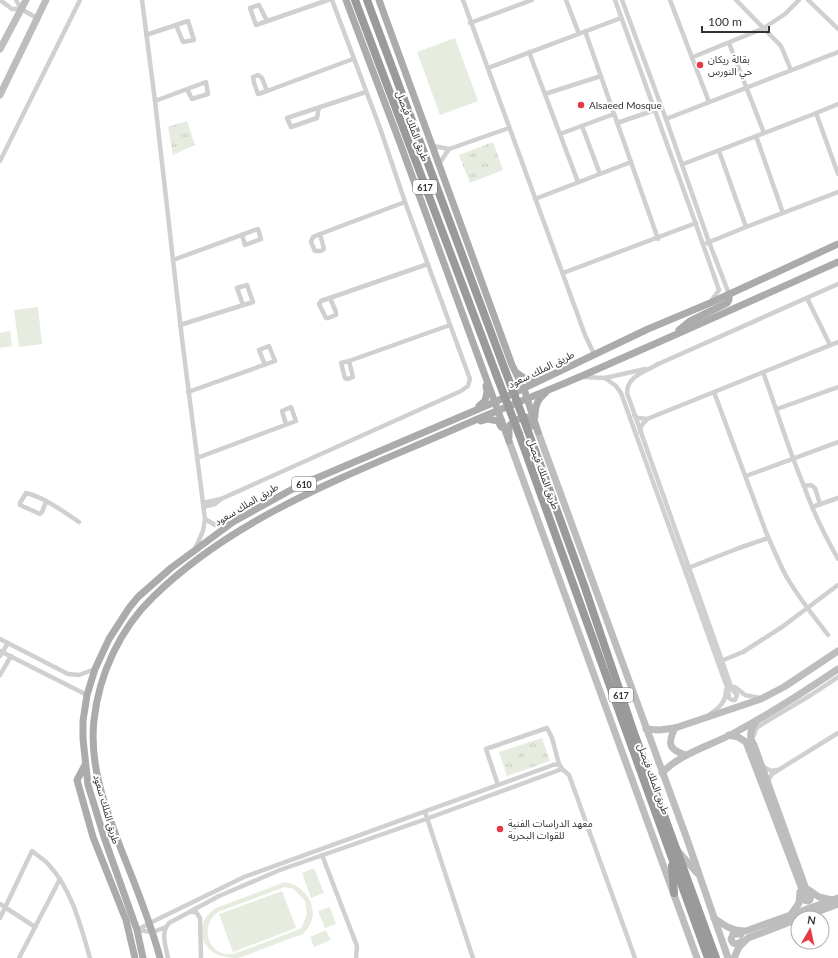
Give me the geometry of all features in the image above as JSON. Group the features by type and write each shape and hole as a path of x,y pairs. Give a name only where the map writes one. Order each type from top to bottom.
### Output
{"highway":[{"name":"طريق الملك فيصل","path":"355,0 519,434 708,958"},
{"name":"طريق الملك فيصل","path":"367,0 574,557 633,730 716,958"},
{"path":"671,858 674,893"}],"main road":[{"path":"0,50 26,0"},
{"path":"0,95 46,0"},
{"path":"346,0 495,402 697,958"},
{"path":"371,0 371,9"},
{"path":"379,0 512,364 524,389 538,432 700,876 728,958"},
{"path":"361,18 372,66 380,90"},
{"name":"طريق الملك سعود","path":"143,958 137,930 105,840 88,785 85,764 83,721 86,695 95,669 109,639 129,608 149,586 195,549 233,522 298,486 495,402 648,329 710,303 838,244"},
{"name":"طريق الملك سعود","path":"160,958 150,923 106,808 96,772 93,746 94,720 98,695 104,674 123,635 152,598 207,552 250,523 307,494 497,410 658,342 838,262"},
{"path":"658,342 682,328 690,321 727,304 729,294"},
{"path":"484,372 492,385 499,388 512,382 514,376 512,364"},
{"path":"463,415 485,401 487,392 484,372"},
{"path":"517,373 527,380 546,378"},
{"path":"538,432 535,408 539,398 550,388"},
{"path":"509,441 509,426 512,422 520,418 526,417 530,419 538,432"},
{"path":"466,425 488,420 498,421 509,441"},
{"path":"646,728 659,730 675,728 763,698 784,687 838,652"},
{"path":"662,773 670,765 686,755 729,736 756,721 838,669"},
{"path":"756,721 750,732 751,740 762,766 801,881 800,899 794,910"},
{"path":"675,728 670,740 672,747 675,751 686,755"},
{"path":"729,736 743,739 749,747 801,881 814,895 824,899 837,901"},
{"path":"85,764 77,780 93,837 126,920 135,958"},
{"path":"677,850 700,876"},
{"path":"809,910 837,901"},
{"path":"818,910 837,901"},
{"path":"734,958 739,947 753,933 790,916"},
{"path":"713,917 724,926 732,930 753,933 790,921"}],"street":[{"path":"0,0 12,9 21,9 37,18"},
{"path":"16,0 21,9"},
{"path":"0,161 80,0"},
{"path":"142,0 188,392 206,519 203,531 195,549"},
{"path":"267,21 260,5 250,8 256,25 328,0"},
{"path":"203,505 221,499 461,391 468,386 470,379 405,202 380,128 332,0"},
{"path":"462,0 585,335 594,354"},
{"path":"470,23 520,2 532,0"},
{"path":"566,0 579,34"},
{"path":"615,0 696,223 718,290 710,303"},
{"path":"622,0 729,294"},
{"path":"670,0 709,102"},
{"path":"736,0 781,46 791,70"},
{"path":"693,58 764,28 785,14 799,0"},
{"path":"808,0 838,29"},
{"path":"488,68 621,18"},
{"path":"146,35 176,25 188,21 194,40 183,42 176,25"},
{"path":"585,31 658,238"},
{"path":"729,43 764,133"},
{"path":"529,52 578,182"},
{"path":"666,119 838,52"},
{"path":"267,91 353,59"},
{"path":"545,94 601,76"},
{"path":"155,101 187,89 206,82 208,94 192,99 187,89"},
{"path":"319,107 317,118 291,127 287,118 319,107 366,92"},
{"path":"682,164 838,104"},
{"path":"617,123 655,110"},
{"path":"816,113 838,174"},
{"path":"560,134 614,114"},
{"path":"582,126 600,174"},
{"path":"433,146 449,149 509,128"},
{"path":"756,136 784,213"},
{"path":"439,164 449,149"},
{"path":"719,151 746,227"},
{"path":"535,199 631,162"},
{"path":"704,246 709,242 746,227 838,192"},
{"path":"320,234 405,202"},
{"path":"563,273 696,223"},
{"path":"173,260 242,235"},
{"path":"330,298 336,315 326,318 319,304 320,302 330,298 428,264"},
{"path":"605,378 616,386 620,393 729,692 729,698 735,700 737,695 732,689 723,660 626,393 628,383 636,376 658,364 838,284"},
{"path":"807,298 830,345"},
{"path":"180,325 243,305"},
{"path":"349,361 450,325"},
{"path":"640,432 642,426 647,420 838,342"},
{"path":"580,376 605,378 624,375 658,364"},
{"path":"188,392 265,365"},
{"path":"763,372 793,459 812,507 827,540 838,559"},
{"path":"777,409 838,387"},
{"path":"714,392 768,538 786,575 828,635"},
{"path":"634,415 638,418 647,420"},
{"path":"197,458 286,424"},
{"path":"746,476 838,442"},
{"path":"804,486 813,486 820,504"},
{"path":"46,502 40,514 20,505 22,496 26,493 46,502 58,508 79,522"},
{"path":"812,507 838,498"},
{"path":"206,519 215,525 233,522"},
{"path":"684,570 768,538"},
{"path":"718,663 743,652 782,628 838,585"},
{"path":"0,639 73,675 79,675 95,669"},
{"path":"8,643 1,653 11,656 86,695"},
{"path":"0,675 11,656"},
{"path":"754,745 753,738 756,729 759,726 838,677"},
{"path":"731,683 737,690 746,695 763,698"},
{"path":"726,685 731,683"},
{"path":"704,719 718,709 722,703 726,694 726,685"},
{"path":"498,786 486,749 548,728 559,764 569,775 635,958"},
{"path":"769,786 770,777 778,770 838,733"},
{"path":"137,930 244,877 559,764"},
{"path":"762,766 771,770 778,770"},
{"path":"168,958 164,935 166,927 169,923 219,896 243,885 322,855 562,769"},
{"path":"425,812 426,819 473,958"},
{"path":"0,918 32,851 49,865 65,887 78,919 90,958"},
{"path":"322,855 357,946 356,958"},
{"path":"20,958 60,879"},
{"path":"0,904 35,927"},
{"path":"189,912 196,912 200,918 201,958"},
{"path":"137,930 153,932 166,927"}],"green space":[{"path":"455,38 478,101 440,115 417,52"},
{"path":"187,121 195,145 173,155 168,127"},
{"path":"493,142 503,170 470,183 459,155"},
{"path":"38,307 42,344 19,347 14,310"},
{"path":"10,331 12,346 0,348 0,333"},
{"path":"542,738 550,761 507,776 499,752"},
{"path":"314,868 324,893 311,898 302,873"},
{"path":"285,882 294,885 307,896 313,911 309,927 303,934 246,956 232,958 214,953 203,940 202,926 207,916 216,908","holes":["285,887 294,889 305,901 307,914 300,929 234,954 225,954 218,951 209,940 209,925 212,918 218,912"]},
{"path":"282,891 296,928 233,952 219,914"},
{"path":"330,907 336,924 325,928 318,911"},
{"path":"326,930 331,940 314,947 310,937"}],"place":[{"name":"بقالة ريكان حي النورس","path":"700,65"},
{"name":"Alsaeed Mosque","path":"581,105"},
{"name":"معهد الدراسات الفنية للقوات البحرية","path":"500,829"}]}
